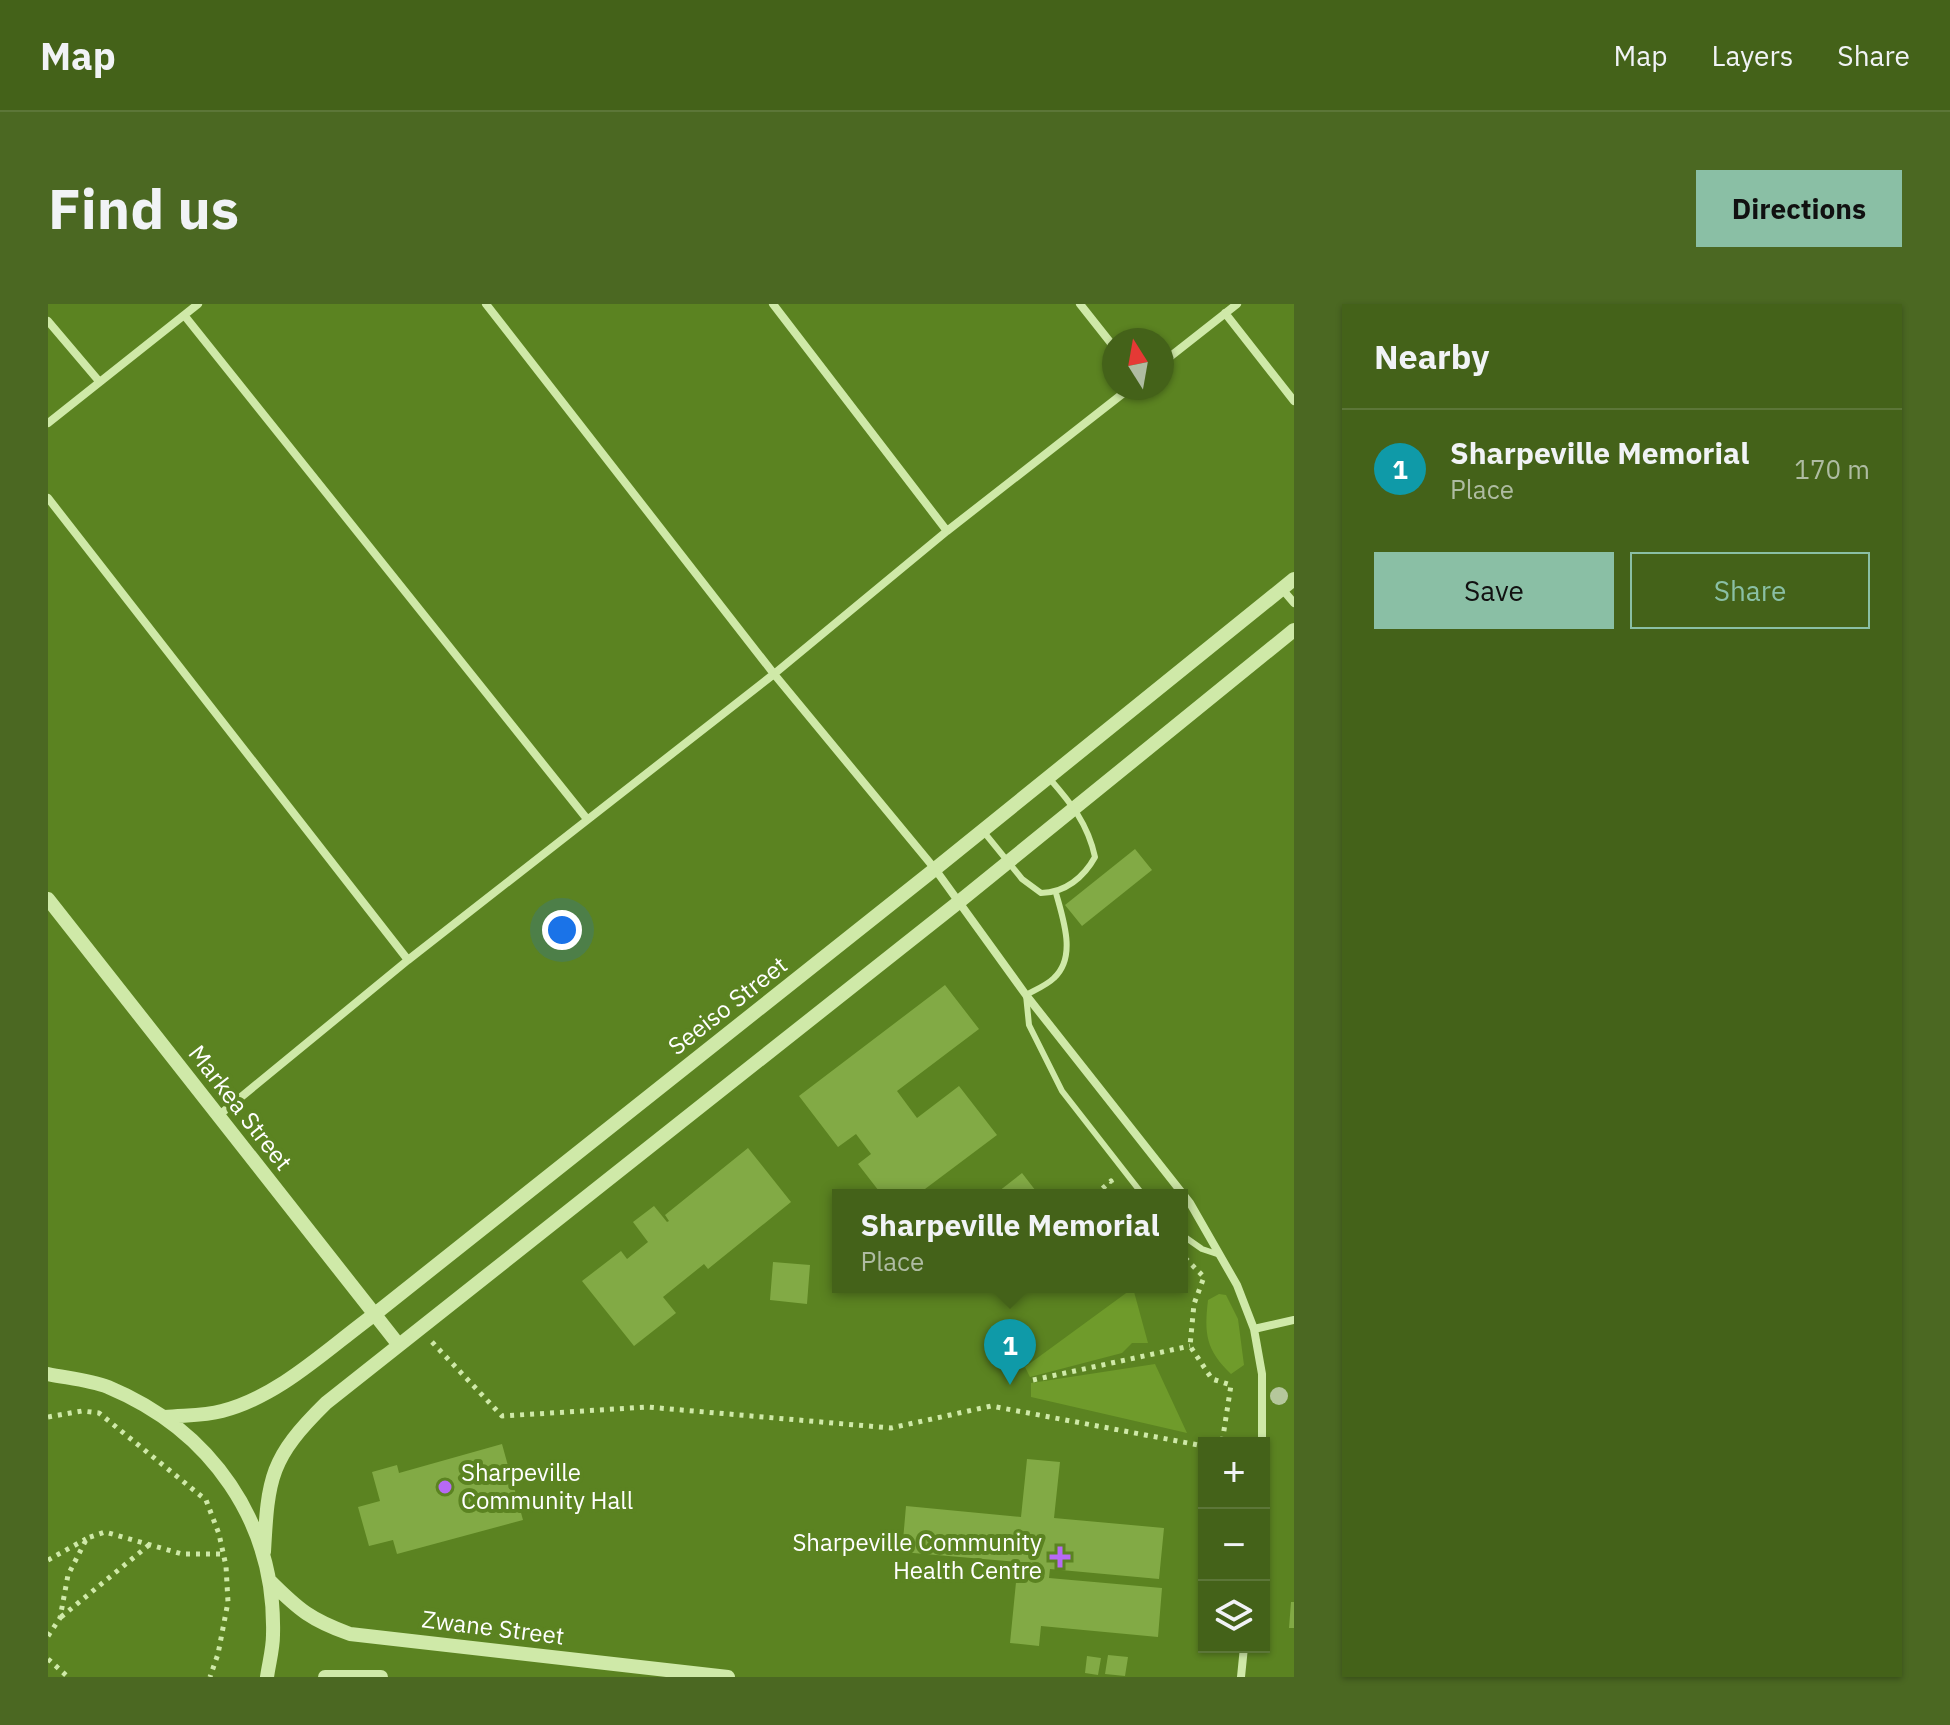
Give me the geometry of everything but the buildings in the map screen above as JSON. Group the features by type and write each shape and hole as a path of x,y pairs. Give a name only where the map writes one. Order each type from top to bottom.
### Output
{"street":[{"path":"48,423 98,380 198,304"},
{"path":"486,304 774,674 935,869 1026,995 1179,1189"},
{"path":"773,304 947,531"},
{"path":"1080,304 1102,332"},
{"path":"1174,353 1237,304"},
{"path":"1225,313 1294,401"},
{"path":"184,315 587,819"},
{"path":"48,321 98,380"},
{"path":"217,1116 408,960 774,674 947,531 1115,400"},
{"path":"48,498 408,960"},
{"path":"1288,584 1294,603"},
{"name":"Seeiso Street","path":"165,1417 220,1412 261,1397 375,1314 983,831 1288,584"},
{"path":"264,1552 268,1491 276,1465 297,1431 338,1392 960,901 1294,630"},
{"name":"Markea Street","path":"48,899 398,1344"},
{"path":"1188,1200 1237,1285 1254,1329 1262,1374 1262,1437"},
{"path":"1254,1329 1294,1320"},
{"path":"48,1374 106,1386 165,1417 208,1454 242,1500 264,1552 270,1581 273,1636 267,1677"},
{"name":"Zwane Street","path":"270,1581 301,1612 350,1634 728,1677"},
{"path":"1241,1677 1243,1653"},
{"path":"325,1677 381,1677"}],"lane":[{"path":"983,831 1022,879 1041,893 1064,890 1090,866 1095,857 1091,835 1075,807 1048,778"},
{"path":"1056,893 1066,943 1064,964 1054,978 1026,995 1029,1025 1062,1091 1138,1189"},
{"path":"1188,1239 1202,1249 1220,1255"}],"path":[{"path":"1102,1189 1111,1181 1117,1188"},
{"path":"1188,1261 1204,1277 1194,1304 1190,1346 1212,1379 1231,1385 1223,1437"},
{"path":"420,1351 432,1342 502,1416 647,1407 891,1428 991,1406 1198,1445"},
{"path":"1033,1380 1190,1346"},
{"path":"48,1417 82,1411 99,1413 206,1500 223,1554 228,1602 222,1640 210,1677"},
{"path":"48,1560 87,1538 105,1532 182,1554 223,1554"},
{"path":"60,1618 68,1575 87,1538"},
{"path":"48,1636 60,1618 149,1545"},
{"path":"48,1659 68,1677"}],"green space":[{"path":"1126,1293 1134,1293 1148,1343 1132,1343 1122,1353 1030,1377 1025,1367"},
{"path":"1219,1294 1226,1295 1238,1319 1244,1365 1231,1374 1216,1357 1207,1332 1208,1300"},
{"path":"1155,1364 1187,1433 1031,1397 1031,1383"}],"place":[{"name":"Sharpeville Memorial","path":"1010,1385"},
{"name":"Sharpeville Community Hall","path":"445,1487"},
{"name":"Sharpeville Community Health Centre","path":"1060,1557"}]}
